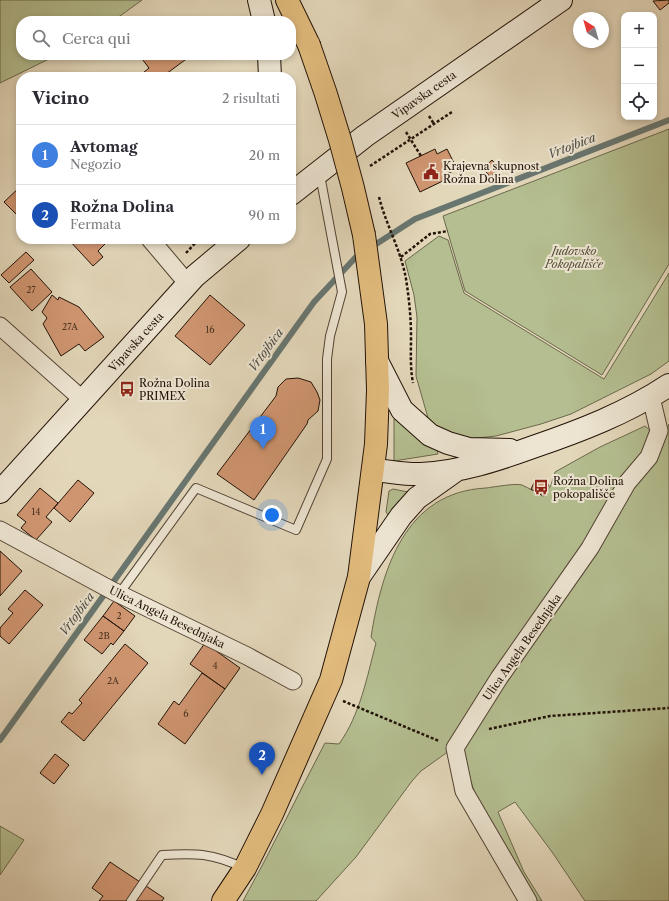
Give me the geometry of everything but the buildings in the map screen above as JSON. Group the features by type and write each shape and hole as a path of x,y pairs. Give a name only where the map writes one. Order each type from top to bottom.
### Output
{"main road":[{"path":"258,0 263,16"},
{"path":"287,0 294,16"},
{"name":"Vipavska cesta","path":"296,190 365,136 561,0"},
{"path":"223,901 245,868 272,814 331,680 359,577 373,470 378,390 376,324 364,235 353,181 327,96 308,45 296,19"},
{"path":"269,60 270,72"},
{"path":"192,280 213,244"},
{"name":"Vipavska cesta","path":"0,492 192,280 233,244"},
{"path":"377,362 402,410 430,435 448,443 469,449 523,451"},
{"path":"373,470 420,474 459,469 495,461 591,426 651,397 669,385"},
{"path":"359,577 401,516 417,498 459,469"}],"street":[{"path":"155,244 192,280"},
{"path":"0,326 83,400"},
{"name":"Ulica Angela Besednjaka","path":"455,748 499,678 590,548 628,483 649,457 659,431 651,397"},
{"name":"Ulica Angela Besednjaka","path":"0,530 116,593 247,656 293,681"},
{"path":"455,748 464,791 528,901"}],"lane":[{"path":"116,593 196,488 296,530 327,459 327,358 330,336 342,292 319,171"},
{"path":"131,901 162,855 196,853 224,858 245,868"}],"path":[{"path":"370,166 452,112"},
{"path":"403,127 421,156"},
{"path":"384,216 401,257 410,308 410,362 414,388"},
{"path":"401,257 430,234 448,231"},
{"path":"343,701 455,748"},
{"path":"486,731 492,728 550,716 669,708"}],"green space":[{"path":"0,0 142,0 120,16 16,16 16,60 47,60 22,72 16,72 16,75 0,83"},
{"name":"Judovsko Pokopališče","path":"669,129 669,264 602,375 465,291 443,216"},
{"path":"439,236 448,240 464,293 604,379 669,273 669,361 651,374 571,414 541,424 496,436 468,439 441,430 428,418 416,376 417,317 414,295 405,261"},
{"path":"396,418 423,442 437,450 438,454 394,461 394,419"},
{"path":"669,424 669,901 585,901 552,852 515,802 498,812 524,872 542,901 533,901 490,827 473,787 463,748 664,441"},
{"path":"645,426 652,432 646,452 449,751 421,771 412,781 356,857 316,901 243,901 325,743 339,744 358,708 376,643 371,637 382,586 391,561 402,538 417,519 435,503 458,493 499,486 522,485 544,496 551,485 555,472 600,447"},
{"path":"393,489 408,492 389,516 386,512 389,491"},
{"path":"0,826 24,840 0,875"}],"waterway":[{"name":"Vrtojbica","path":"370,248 415,219 669,120"},
{"name":"Vrtojbica","path":"0,740 314,302 356,257 362,253"}],"place":[{"name":"Krajevna skupnost Rožna Dolina","path":"431,172"},
{"name":"Rožna Dolina PRIMEX","path":"127,389"},
{"name":"Avtomag","path":"263,449"},
{"name":"Rožna Dolina pokopališče","path":"541,487"},
{"name":"Rožna Dolina","path":"262,775"}]}
